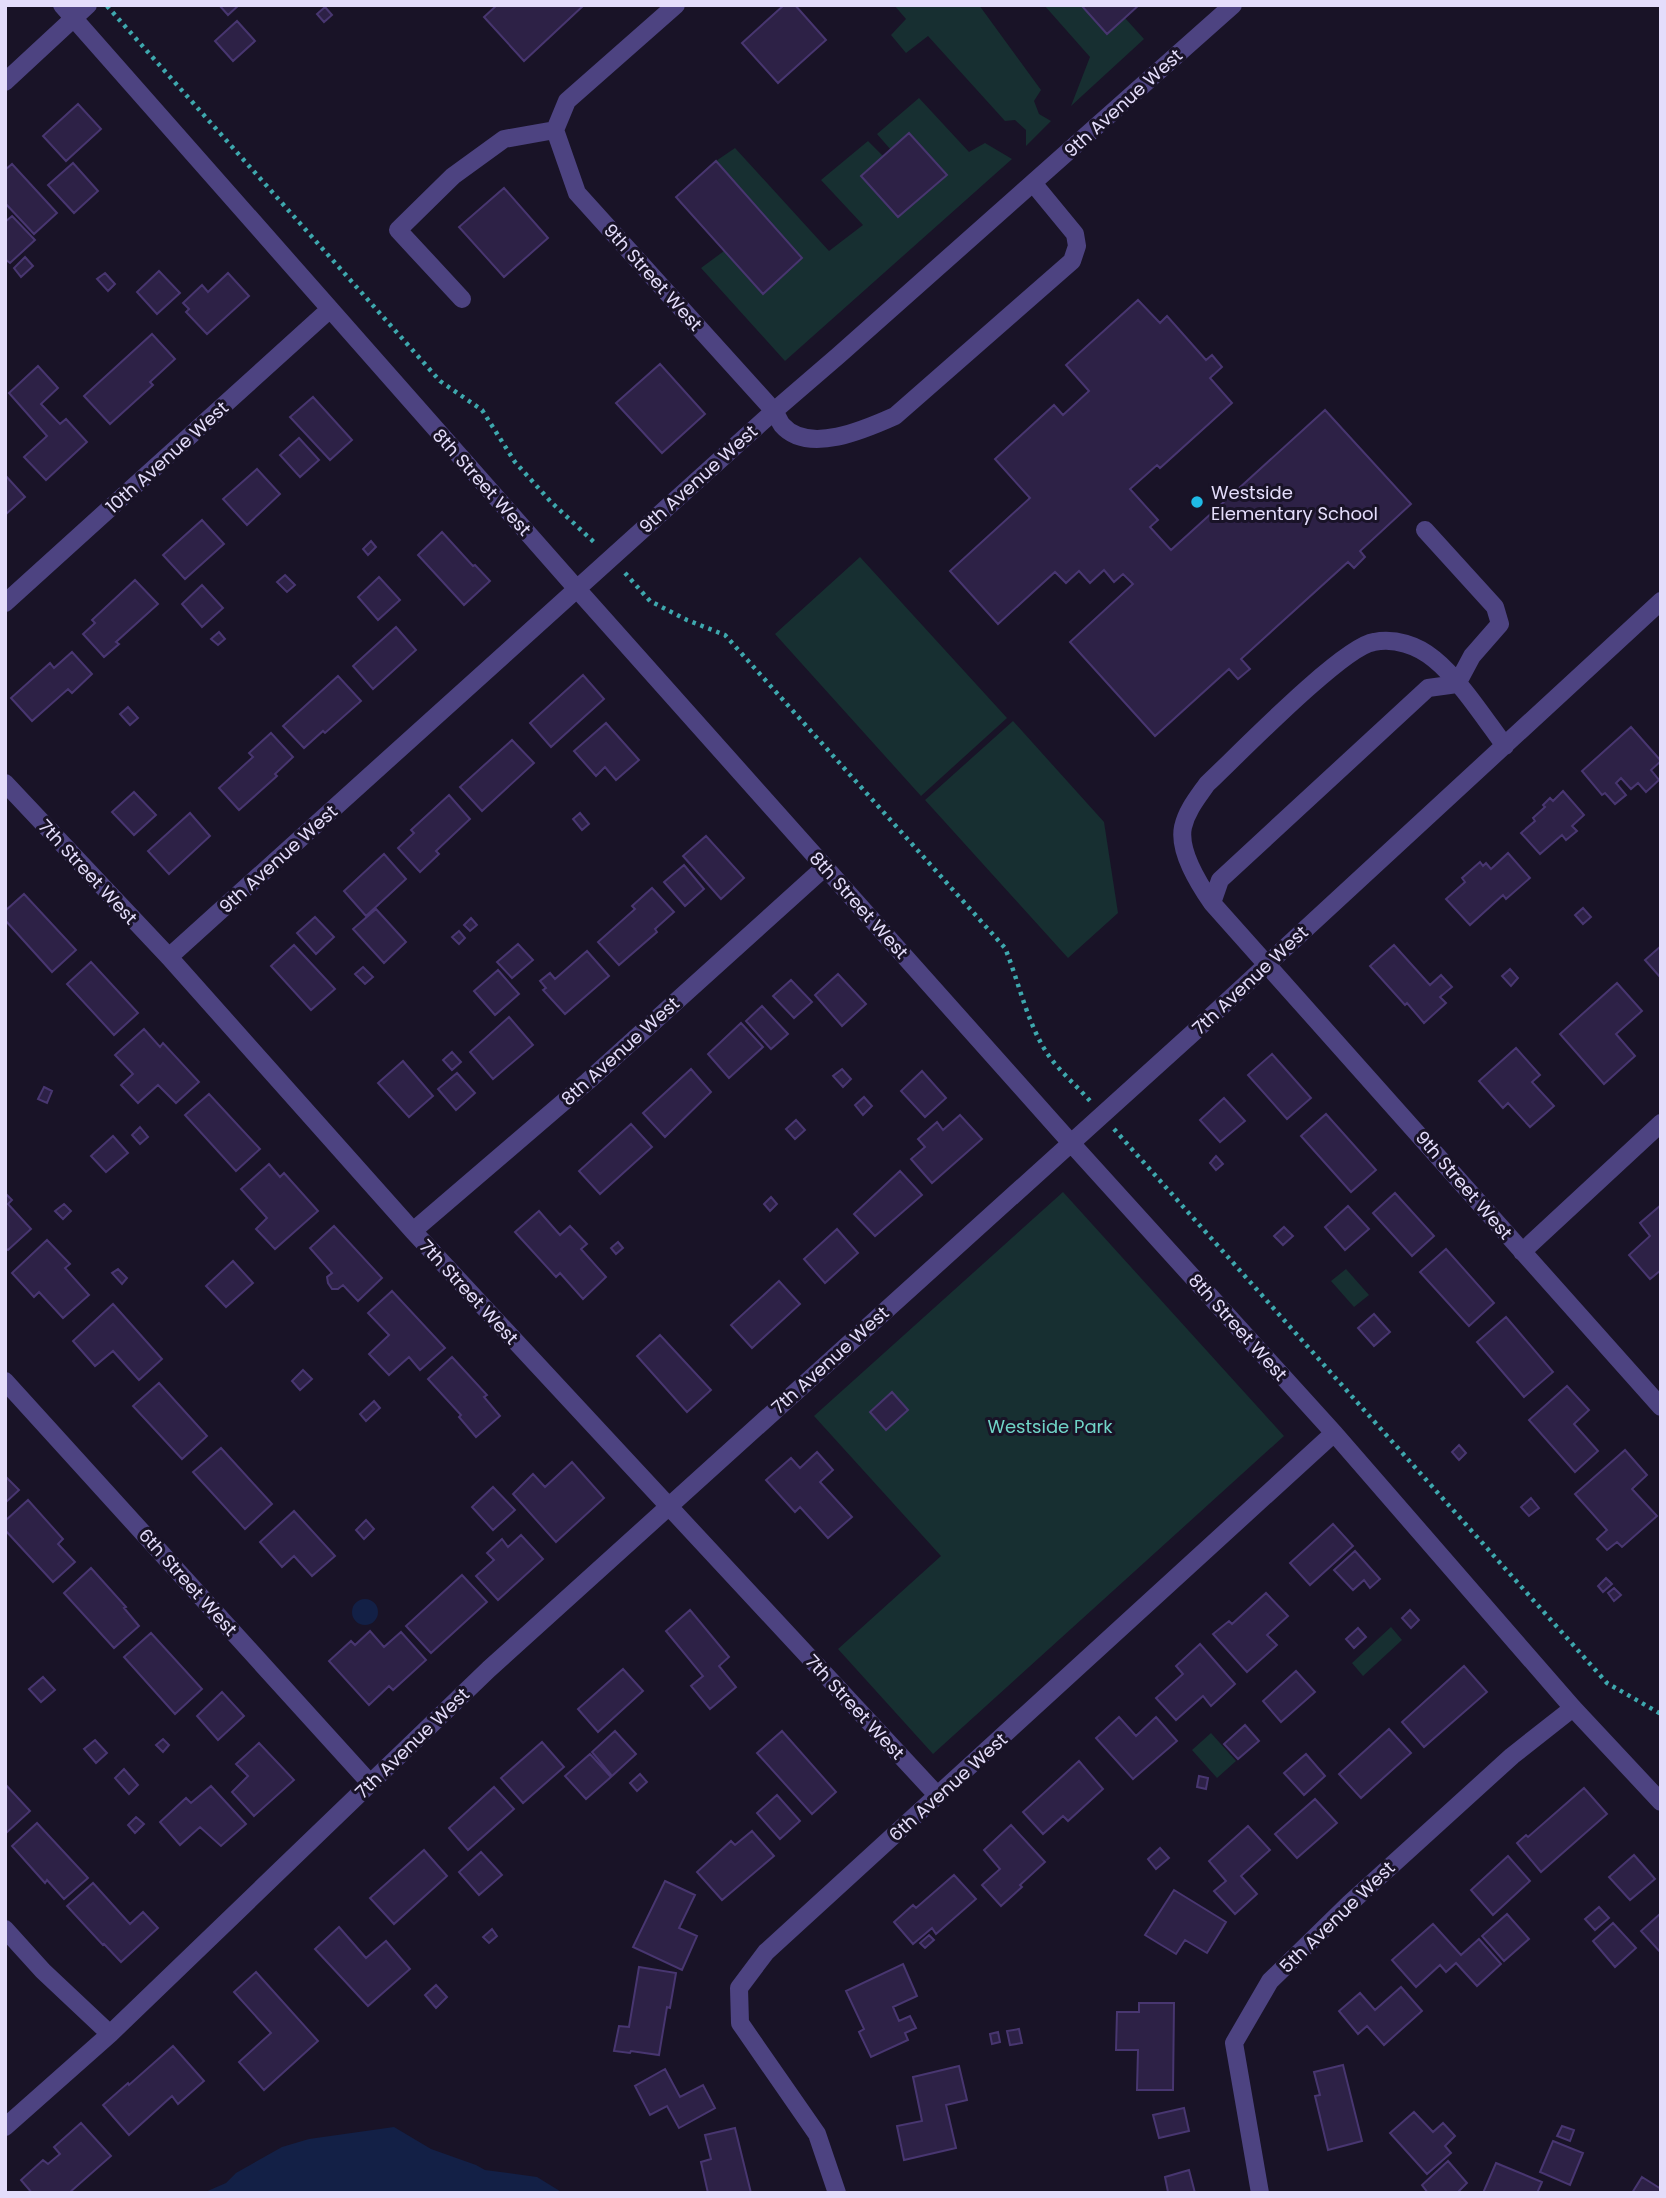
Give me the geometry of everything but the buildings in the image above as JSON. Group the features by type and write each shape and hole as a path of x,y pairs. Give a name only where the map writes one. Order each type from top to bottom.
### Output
{"street":[{"path":"5,82 68,12 88,5"},
{"path":"462,299 398,230 453,176 504,139 555,130 567,102 676,5"},
{"name":"9th Avenue West","path":"169,957 774,411 1233,5"},
{"name":"8th Street West","path":"68,12 577,589 1071,1143 1334,1433 1573,1708 1661,1802"},
{"name":"9th Street West","path":"555,130 578,193 774,411 783,426 798,436 829,439 865,429 895,416 1072,261 1077,246 1075,234 1034,183"},
{"name":"10th Avenue West","path":"5,603 329,310"},
{"path":"1212,903 1220,880 1428,688 1457,684 1472,656 1500,624 1495,607 1425,530"},
{"name":"7th Avenue West","path":"5,2127 110,2034 489,1669 1071,1143 1661,601"},
{"name":"9th Street West","path":"1505,746 1457,684 1433,659 1404,642 1371,642 1336,662 1207,784 1191,807 1182,830 1186,853 1193,873 1212,903 1661,1407"},
{"name":"7th Street West","path":"5,783 169,957 413,1231 937,1796"},
{"name":"8th Avenue West","path":"413,1231 588,1081 825,867"},
{"path":"1522,1252 1661,1122"},
{"name":"6th Street West","path":"5,1381 370,1783"},
{"name":"6th Avenue West","path":"837,2193 817,2134 740,2024 739,1988 766,1952 1334,1433"},
{"name":"5th Avenue West","path":"1260,2193 1234,2043 1270,1981 1349,1904 1511,1756 1573,1708"},
{"path":"5,1929 43,1971 110,2034"}],"path":[{"path":"107,5 440,382 482,410 515,462 551,502 611,558 650,601 725,635 1005,947 1035,1031 1048,1055 1607,1683 1661,1714"}],"green space":[{"path":"894,5 979,5 1041,90 1034,101 1039,114 1051,121 1026,146 1026,130 1015,120 1005,121 928,36 906,53 891,35 906,19"},
{"path":"1044,5 1081,5 1107,34 1125,18 1144,39 1071,106 1090,57"},
{"path":"919,98 969,152 985,143 1012,159 785,361 701,268 724,251 763,294 802,258 716,161 735,148 829,251 863,225 821,180 868,141 883,156 862,176 898,217 946,175 910,133 891,150 877,134"},
{"path":"860,557 1007,718 921,796 775,634"},
{"path":"1013,721 1104,822 1118,913 1068,958 925,800"},
{"name":"Westside Park","path":"1063,1192 1284,1436 933,1754 838,1649 941,1556 814,1416"},
{"path":"1346,1269 1369,1295 1354,1307 1331,1281"},
{"path":"1391,1627 1402,1640 1363,1676 1352,1663"},
{"path":"1211,1733 1236,1761 1217,1778 1192,1750"}],"water":[{"path":"365,1599 374,1603 378,1612 374,1621 365,1625 356,1621 352,1612 356,1603"},
{"path":"394,2127 431,2149 485,2170 537,2177 563,2193 203,2193 226,2183 236,2173 282,2147 309,2139"}],"place":[{"name":"Westside Elementary School","path":"1197,502"}]}
